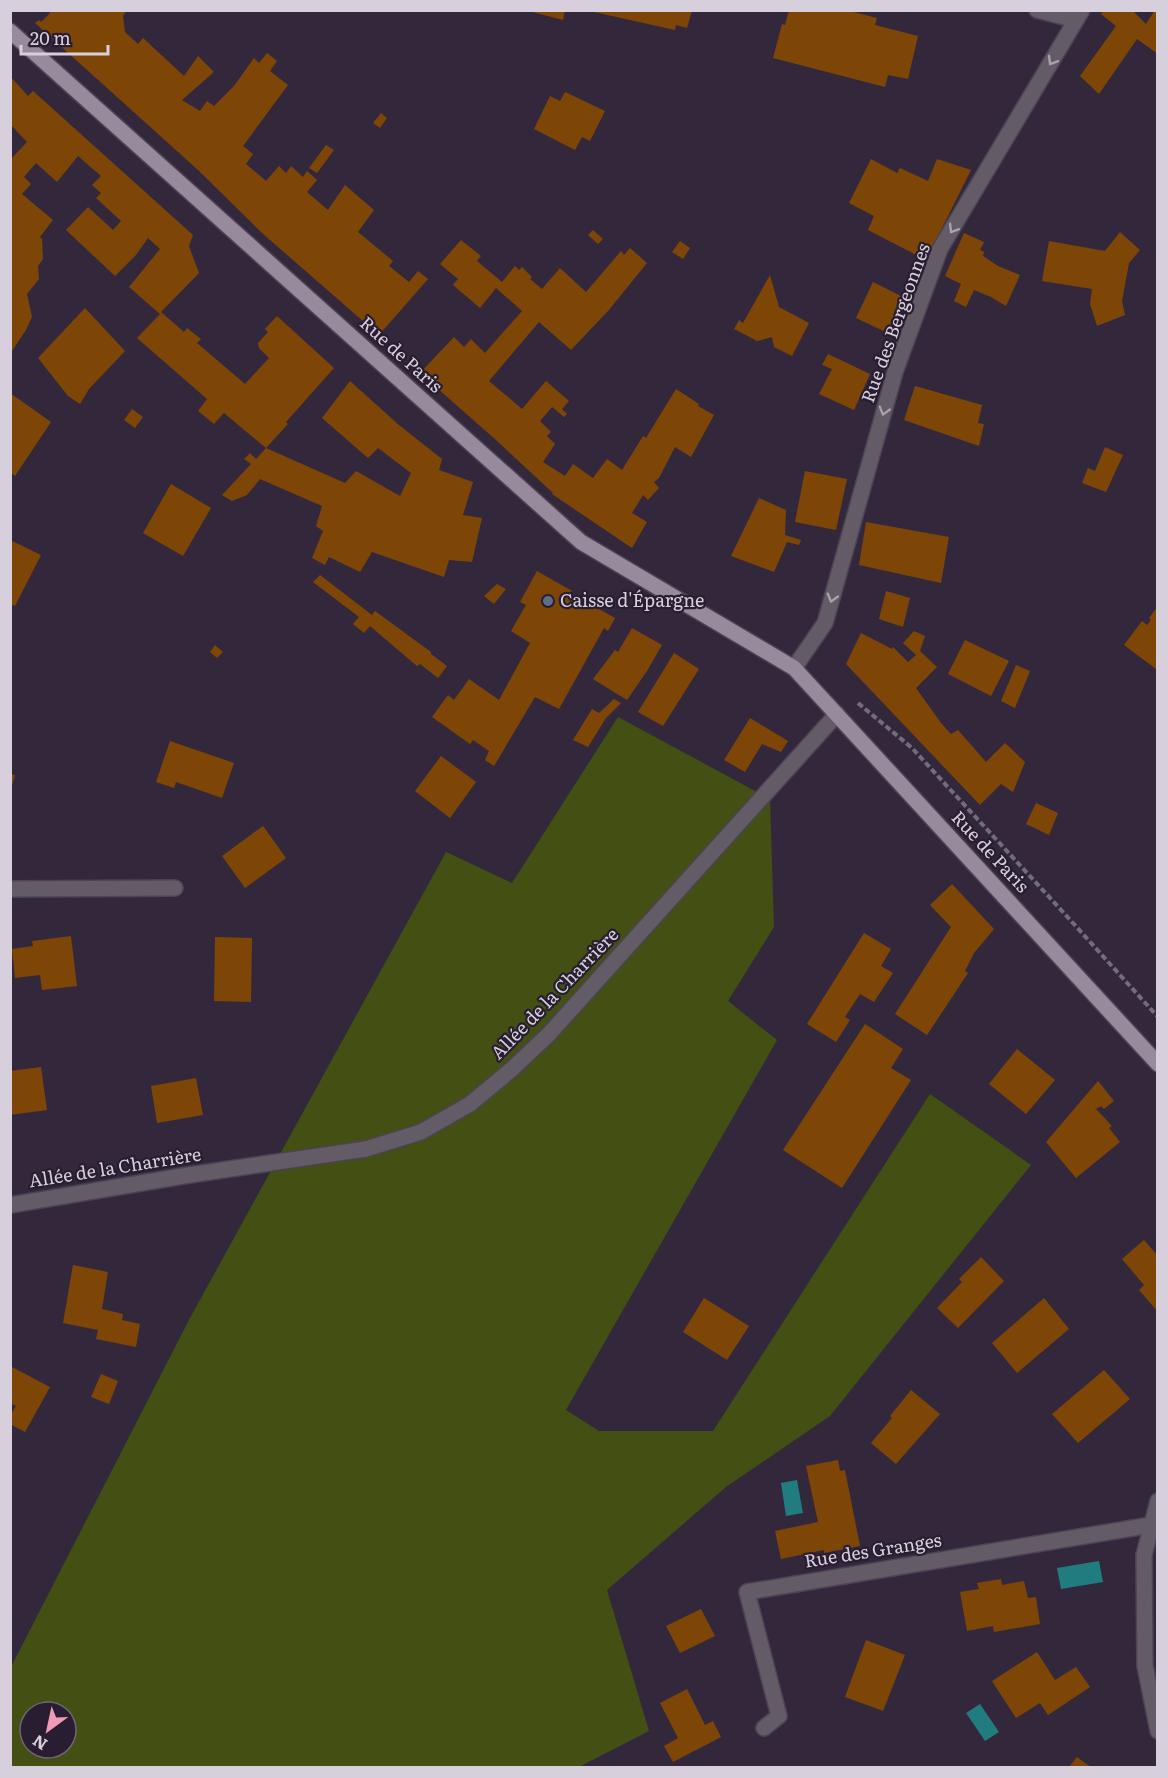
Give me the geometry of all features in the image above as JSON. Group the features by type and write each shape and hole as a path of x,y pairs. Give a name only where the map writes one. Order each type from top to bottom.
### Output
{"main road":[{"name":"Rue de Paris","path":"10,32 581,542 794,668 1158,1064"}],"street":[{"path":"1037,10 1079,15"},
{"name":"Rue des Bergeonnes","path":"794,668 825,623 895,372 940,249 1079,15"},
{"name":"Allée de la Charrière","path":"10,1205 189,1175 366,1149 421,1132 470,1104 512,1070 549,1034 837,714"},
{"path":"10,889 175,888"},
{"path":"1158,1501 1144,1555 1145,1666 1158,1731"},
{"name":"Rue des Granges","path":"764,1728 779,1716 747,1592 1151,1525"}],"path":[{"name":"Rue de Paris","path":"853,700 912,748 1158,1017"}],"shaded area":[{"path":"618,717 770,799 774,927 728,1001 777,1040 566,1410 599,1431 713,1431 930,1094 1031,1165 830,1416 726,1487 607,1590 649,1731 579,1767 11,1767 10,1669 190,1318 446,852 512,883"},
{"path":"797,1480 803,1513 786,1516 781,1483"},
{"path":"1099,1561 1103,1582 1061,1589 1057,1568"},
{"path":"980,1704 999,1732 985,1741 966,1713"}],"building":[{"path":"48,10 127,10 123,16 125,32 138,44 143,38 184,76 198,56 214,72 182,100 200,111 207,101 214,106 234,86 254,58 259,63 267,53 277,61 270,71 288,85 243,146 253,154 246,164 266,181 279,166 286,173 291,166 303,177 307,171 317,180 307,192 328,210 345,185 374,210 358,232 393,261 389,266 409,282 418,271 428,279 379,335 262,233 198,170 35,23 39,20 41,22 50,13"},
{"path":"525,10 565,10 563,20"},
{"path":"585,10 692,10 687,28 676,25 675,30"},
{"path":"789,10 846,10 877,18 875,25 918,36 908,79 888,75 885,87 773,58 782,24 785,25"},
{"path":"1104,10 1132,10 1146,24 1155,10 1158,10 1158,54 1137,39 1099,94 1080,76 1116,26 1101,14"},
{"path":"10,76 28,96 33,91 193,235 189,246 199,273 161,312 184,332 187,328 201,339 197,343 245,384 269,358 259,348 258,343 268,332 265,329 277,316 334,368 266,448 224,413 214,424 198,411 207,399 137,338 160,314 129,287 160,249 148,238 136,255 115,276 66,230 88,207 113,230 121,221 96,198 101,193 92,185 101,176 78,156 57,182 36,163 24,177 31,184 22,194 53,220 40,237 43,259 38,266 39,279 27,294 32,317 10,354 10,160 27,142 10,124"},
{"path":"565,92 605,111 590,141 582,137 575,150 534,129 550,96 560,101"},
{"path":"381,113 387,118 380,128 373,123"},
{"path":"326,145 334,150 317,173 309,168"},
{"path":"871,159 897,173 900,168 928,181 937,159 971,170 926,260 868,230 874,216 849,203"},
{"path":"593,230 603,239 598,244 588,235"},
{"path":"1120,232 1140,250 1129,263 1122,301 1125,315 1097,326 1090,304 1092,289 1042,281 1049,241 1105,251"},
{"path":"964,233 984,242 980,250 984,252 983,256 998,266 1020,275 1006,306 974,290 966,307 954,301 961,284 945,276"},
{"path":"461,240 481,256 477,261 502,282 515,266 519,270 522,267 532,277 530,279 542,289 560,268 586,292 621,251 624,255 630,248 647,263 608,311 571,350 539,322 489,381 522,409 546,381 569,401 562,409 567,414 564,417 552,407 540,421 551,432 547,436 555,444 543,462 565,476 573,464 593,478 607,459 622,470 643,436 646,438 676,389 714,415 691,457 675,447 659,478 654,482 659,488 648,500 643,495 632,513 647,522 632,548 552,494 496,440 420,373 454,337 464,347 471,339 485,353 522,311 496,288 480,308 453,285 458,279 440,264"},
{"path":"680,241 690,248 683,259 672,252"},
{"path":"770,275 779,307 809,323 792,356 774,347 772,337 757,341 734,329 739,320 743,323"},
{"path":"873,282 907,299 890,334 856,318"},
{"path":"85,308 125,351 89,389 80,404 68,396 38,358"},
{"path":"828,354 870,374 854,410 819,394 832,369 822,365"},
{"path":"350,381 399,425 442,459 439,470 473,482 463,515 482,518 472,562 449,560 444,577 372,552 360,572 329,557 325,565 312,558 323,531 316,526 322,506 260,479 247,495 232,501 222,495 251,464 244,459 250,453 256,459 266,448 345,483 356,471 400,496 411,473 378,448 368,458 322,418"},
{"path":"915,386 982,405 978,423 984,424 979,446 904,420"},
{"path":"10,393 51,422 15,476 10,472"},
{"path":"132,409 143,417 135,428 124,420"},
{"path":"1105,447 1123,455 1106,492 1082,483 1088,468 1095,471"},
{"path":"805,471 847,479 836,530 795,522"},
{"path":"171,484 211,508 183,556 143,533"},
{"path":"759,498 786,510 785,535 801,540 799,545 787,542 774,572 731,556"},
{"path":"866,522 949,537 941,583 859,565"},
{"path":"10,540 41,555 15,606 10,604"},
{"path":"537,571 572,591 570,593 615,618 608,631 604,628 559,709 535,697 494,766 485,760 489,751 473,740 470,744 432,717 448,695 454,700 469,679 499,700 530,643 511,631 526,605 520,602"},
{"path":"320,575 372,615 375,611 431,652 447,666 438,678 420,664 417,666 370,626 364,633 353,624 359,617 313,582"},
{"path":"497,584 506,589 494,604 484,596"},
{"path":"886,591 910,598 903,627 879,619"},
{"path":"1158,606 1158,668 1156,669 1124,645 1142,621 1147,625"},
{"path":"632,628 662,645 627,700 593,679 615,650 618,652"},
{"path":"914,631 925,636 920,651 937,667 916,688 951,734 958,730 986,762 1005,743 1025,762 1013,792 1001,784 980,805 846,664 861,633 892,649 893,647 908,662 916,655 903,643"},
{"path":"965,640 1009,661 991,696 948,674"},
{"path":"215,645 223,652 217,658 210,652"},
{"path":"674,653 699,669 663,726 638,712"},
{"path":"1016,665 1030,671 1015,708 1001,701"},
{"path":"614,699 621,703 606,718 588,747 573,740 592,709 599,713"},
{"path":"750,718 788,741 781,752 762,744 745,772 724,760"},
{"path":"170,741 234,763 222,798 176,782 174,788 156,782"},
{"path":"441,756 476,782 450,818 415,791"},
{"path":"10,774 15,775 11,789 10,789"},
{"path":"1036,803 1058,813 1049,835 1026,824"},
{"path":"263,826 286,858 245,888 222,856"},
{"path":"952,884 994,929 974,953 965,971 968,973 927,1035 895,1014 951,927 930,905"},
{"path":"864,933 891,949 881,966 893,973 874,1002 860,994 845,1017 850,1020 836,1042 807,1024"},
{"path":"71,936 77,986 42,990 40,975 15,978 12,949 33,946 32,941"},
{"path":"215,937 252,938 251,1002 214,1001"},
{"path":"865,1024 903,1049 891,1068 911,1080 842,1188 783,1150"},
{"path":"1017,1049 1055,1080 1026,1114 989,1084"},
{"path":"41,1067 47,1110 10,1115 10,1071"},
{"path":"196,1078 203,1115 157,1123 151,1086"},
{"path":"1098,1081 1114,1101 1104,1109 1101,1106 1096,1109 1112,1126 1109,1128 1120,1142 1076,1178 1046,1142"},
{"path":"1144,1240 1158,1256 1158,1312 1139,1290 1144,1285 1122,1259"},
{"path":"981,1257 1004,1281 958,1328 937,1308 962,1282 959,1279"},
{"path":"73,1265 108,1272 102,1309 123,1314 122,1320 140,1324 136,1347 96,1339 98,1330 63,1323"},
{"path":"704,1298 749,1326 727,1360 683,1332"},
{"path":"1044,1298 1069,1329 1017,1373 992,1343"},
{"path":"10,1366 50,1387 25,1432 10,1424 10,1416 16,1406 10,1403"},
{"path":"1104,1370 1130,1399 1078,1443 1052,1414"},
{"path":"101,1374 118,1381 109,1404 91,1397"},
{"path":"911,1390 940,1414 896,1464 871,1443"},
{"path":"838,1460 840,1471 845,1470 860,1546 824,1553 824,1550 781,1559 775,1531 818,1522 806,1466"},
{"path":"1001,1579 1002,1585 1024,1581 1028,1598 1036,1597 1040,1624 994,1632 993,1626 967,1631 960,1592 979,1589 977,1583"},
{"path":"701,1609 715,1636 680,1653 666,1626"},
{"path":"866,1640 905,1655 883,1711 845,1697"},
{"path":"1037,1652 1055,1680 1076,1667 1090,1687 1048,1715 1040,1703 1016,1718 992,1681"},
{"path":"687,1689 705,1725 713,1721 721,1737 673,1762 664,1746 678,1738 660,1703"},
{"path":"1077,1757 1085,1763 1091,1767 1069,1767"}],"place":[{"name":"Caisse d'Épargne","path":"548,601"}]}
